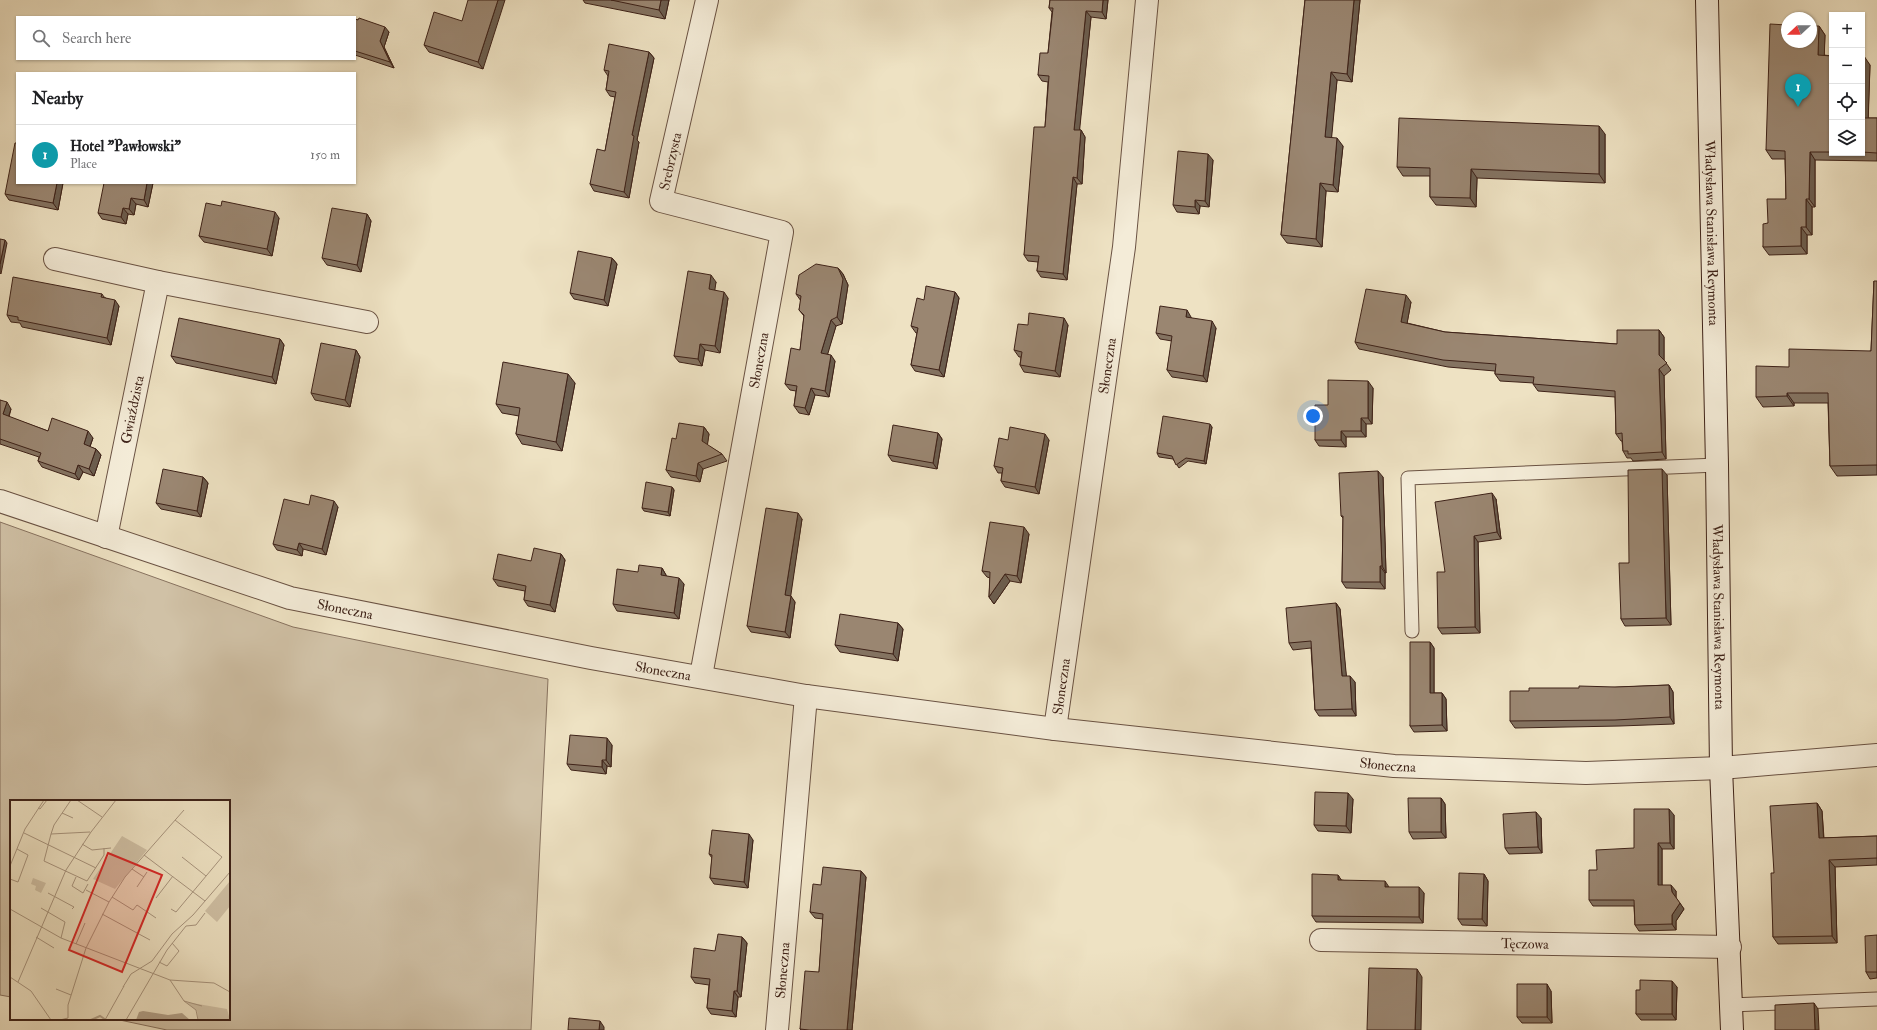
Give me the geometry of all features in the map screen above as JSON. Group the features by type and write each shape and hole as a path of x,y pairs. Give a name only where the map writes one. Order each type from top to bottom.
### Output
{"street":[{"name":"Srebrzysta","path":"708,0 661,201 782,232"},
{"name":"Słoneczna","path":"1055,729 1124,247 1147,0"},
{"name":"Władysława Stanisława Reymonta","path":"1707,0 1722,768 1732,1030"},
{"name":"Słoneczna","path":"701,676 782,232"},
{"path":"54,259 158,282 367,322"},
{"name":"Gwiaździsta","path":"106,537 158,282"},
{"name":"Słoneczna","path":"0,501 290,598 591,658 701,676 806,696 1055,729 1394,766 1586,773 1722,768"},
{"name":"Słoneczna","path":"777,1030 806,696"},
{"path":"1722,768 1877,755"},
{"name":"Tęczowa","path":"1321,940 1730,947"}],"lane":[{"path":"1412,631 1408,478 1717,465"},
{"path":"1732,1005 1877,999"}],"shaded area":[{"path":"0,522 293,627 548,679 531,1030 167,1030 120,1020 230,1020 230,800 10,800 10,997 0,995"}],"building":[{"path":"468,0 498,0 478,62 424,45 434,12 462,21"},
{"path":"611,0 661,0 659,10"},
{"path":"1050,0 1103,0 1102,12 1086,11 1074,130 1081,130 1077,178 1073,177 1063,274 1037,271 1039,256 1024,255 1034,127 1045,127 1049,76 1038,75 1040,53 1048,53 1053,8 1049,8"},
{"path":"1305,0 1354,0 1347,74 1331,72 1325,137 1337,138 1333,185 1320,183 1316,239 1281,235"},
{"path":"359,18 385,27 380,41 390,62 356,51 356,19 358,20"},
{"path":"1770,24 1781,25 1781,48 1817,48 1817,26 1819,26 1818,55 1829,56 1829,152 1810,152 1809,199 1806,199 1806,227 1801,227 1801,246 1763,247 1763,224 1768,223 1767,199 1786,199 1785,151 1766,150"},
{"path":"609,44 649,52 632,135 634,136 624,192 590,184 597,149 605,151 616,92 606,90 609,71 604,70"},
{"path":"1399,118 1599,126 1599,174 1471,169 1470,198 1430,197 1430,168 1397,167"},
{"path":"1865,118 1877,118 1877,153 1865,152"},
{"path":"15,143 16,184 57,184 53,203 5,194"},
{"path":"1178,151 1208,154 1205,201 1195,200 1195,207 1173,205"},
{"path":"104,184 147,184 144,200 131,198 129,209 123,208 121,217 98,213"},
{"path":"222,201 275,212 267,249 199,236 206,203 221,206"},
{"path":"332,208 367,214 357,265 322,258"},
{"path":"0,239 5,240 0,264"},
{"path":"578,251 612,258 604,300 570,293"},
{"path":"816,264 838,268 843,279 837,317 831,320 821,353 831,355 825,391 811,388 805,408 794,406 797,386 785,384 791,348 800,350 804,315 799,310 801,296 796,294 799,275"},
{"path":"688,271 711,275 709,289 724,292 715,346 700,344 698,359 674,356"},
{"path":"13,277 102,294 101,297 115,300 107,338 18,320 18,317 7,315"},
{"path":"1874,281 1877,281 1877,465 1830,466 1828,393 1787,393 1787,396 1756,397 1756,366 1789,367 1789,349 1871,351"},
{"path":"926,286 955,292 939,370 911,365 918,328 911,326 917,298 924,300"},
{"path":"1366,289 1406,295 1401,322 1445,332 1617,344 1617,330 1659,330 1659,355 1667,363 1659,369 1662,452 1628,454 1628,451 1623,451 1622,433 1616,434 1615,391 1533,384 1534,377 1495,374 1496,364 1443,360 1355,342"},
{"path":"1160,306 1187,310 1186,317 1212,321 1203,376 1167,370 1172,336 1156,333"},
{"path":"1029,313 1064,318 1055,371 1020,365 1022,352 1014,350 1018,324 1028,325"},
{"path":"179,318 280,339 272,377 171,356"},
{"path":"321,343 356,350 345,400 311,393"},
{"path":"503,362 568,374 556,442 516,434 520,408 496,404"},
{"path":"1328,380 1368,381 1368,418 1361,418 1361,431 1341,431 1341,440 1315,440 1315,405 1328,405"},
{"path":"0,400 7,402 3,414 48,431 52,418 88,431 84,444 96,449 89,469 78,465 75,474 38,461 41,453 0,439"},
{"path":"1163,416 1210,424 1204,461 1186,458 1176,465 1172,456 1157,453"},
{"path":"679,423 704,427 702,441 722,454 698,463 696,476 666,470 672,438 676,439"},
{"path":"893,425 938,433 933,463 888,455"},
{"path":"1010,427 1045,434 1035,487 1001,481 1003,468 994,466 999,438 1008,440"},
{"path":"163,469 203,477 197,511 156,503"},
{"path":"1662,469 1666,618 1621,619 1619,563 1629,563 1628,470"},
{"path":"1378,471 1382,566 1380,566 1380,582 1342,582 1343,516 1341,516 1339,473"},
{"path":"646,482 672,487 668,512 642,508"},
{"path":"1492,493 1497,532 1474,536 1475,627 1438,628 1437,572 1445,572 1435,502"},
{"path":"311,495 334,501 322,549 299,543 297,550 273,544 284,499 309,505"},
{"path":"766,508 798,513 785,595 791,596 785,632 747,626"},
{"path":"990,522 1024,527 1017,576 1005,574 989,597 990,572 982,571"},
{"path":"534,548 561,554 550,605 524,600 526,586 493,579 498,554 531,561"},
{"path":"639,565 662,568 661,575 679,578 674,613 613,604 617,569 638,572"},
{"path":"1336,603 1342,676 1350,676 1352,709 1315,710 1311,641 1289,643 1286,608"},
{"path":"840,614 898,623 893,654 835,645"},
{"path":"1410,642 1430,642 1430,693 1442,693 1442,725 1410,726"},
{"path":"1669,685 1670,717 1615,720 1510,721 1510,691 1529,691 1529,688 1579,688 1579,686 1615,687"},
{"path":"570,735 607,738 606,760 602,760 602,767 567,764"},
{"path":"1315,792 1348,793 1346,826 1314,825"},
{"path":"1408,798 1441,798 1441,832 1409,832"},
{"path":"1817,803 1819,838 1877,836 1877,858 1829,860 1832,936 1773,937 1771,873 1774,873 1770,806"},
{"path":"1634,809 1669,809 1670,843 1658,843 1658,885 1671,885 1672,892 1680,903 1672,915 1672,924 1635,925 1634,900 1589,900 1589,870 1597,870 1596,850 1634,848"},
{"path":"1536,812 1538,847 1505,848 1503,814"},
{"path":"712,830 749,834 744,882 710,878 712,855 709,854"},
{"path":"823,867 861,871 847,1030 800,1029 805,971 819,972 823,914 810,912 813,884 821,885"},
{"path":"1459,873 1484,874 1482,919 1458,919"},
{"path":"1312,874 1338,875 1338,880 1385,881 1385,887 1419,887 1419,917 1312,916"},
{"path":"718,934 742,937 737,991 734,991 732,1011 707,1008 710,979 691,977 694,948 715,951"},
{"path":"1877,935 1877,972 1866,972 1865,936"},
{"path":"1369,968 1417,969 1415,1030 1367,1030"},
{"path":"1640,980 1672,981 1672,1014 1636,1014 1636,990 1640,990"},
{"path":"1517,984 1547,984 1547,1017 1517,1017"},
{"path":"1814,1003 1815,1030 1775,1030 1775,1005"},
{"path":"569,1018 600,1021 599,1030 568,1030"}],"place":[{"name":"Hotel \"Pawłowski\"","path":"1798,107"}]}
